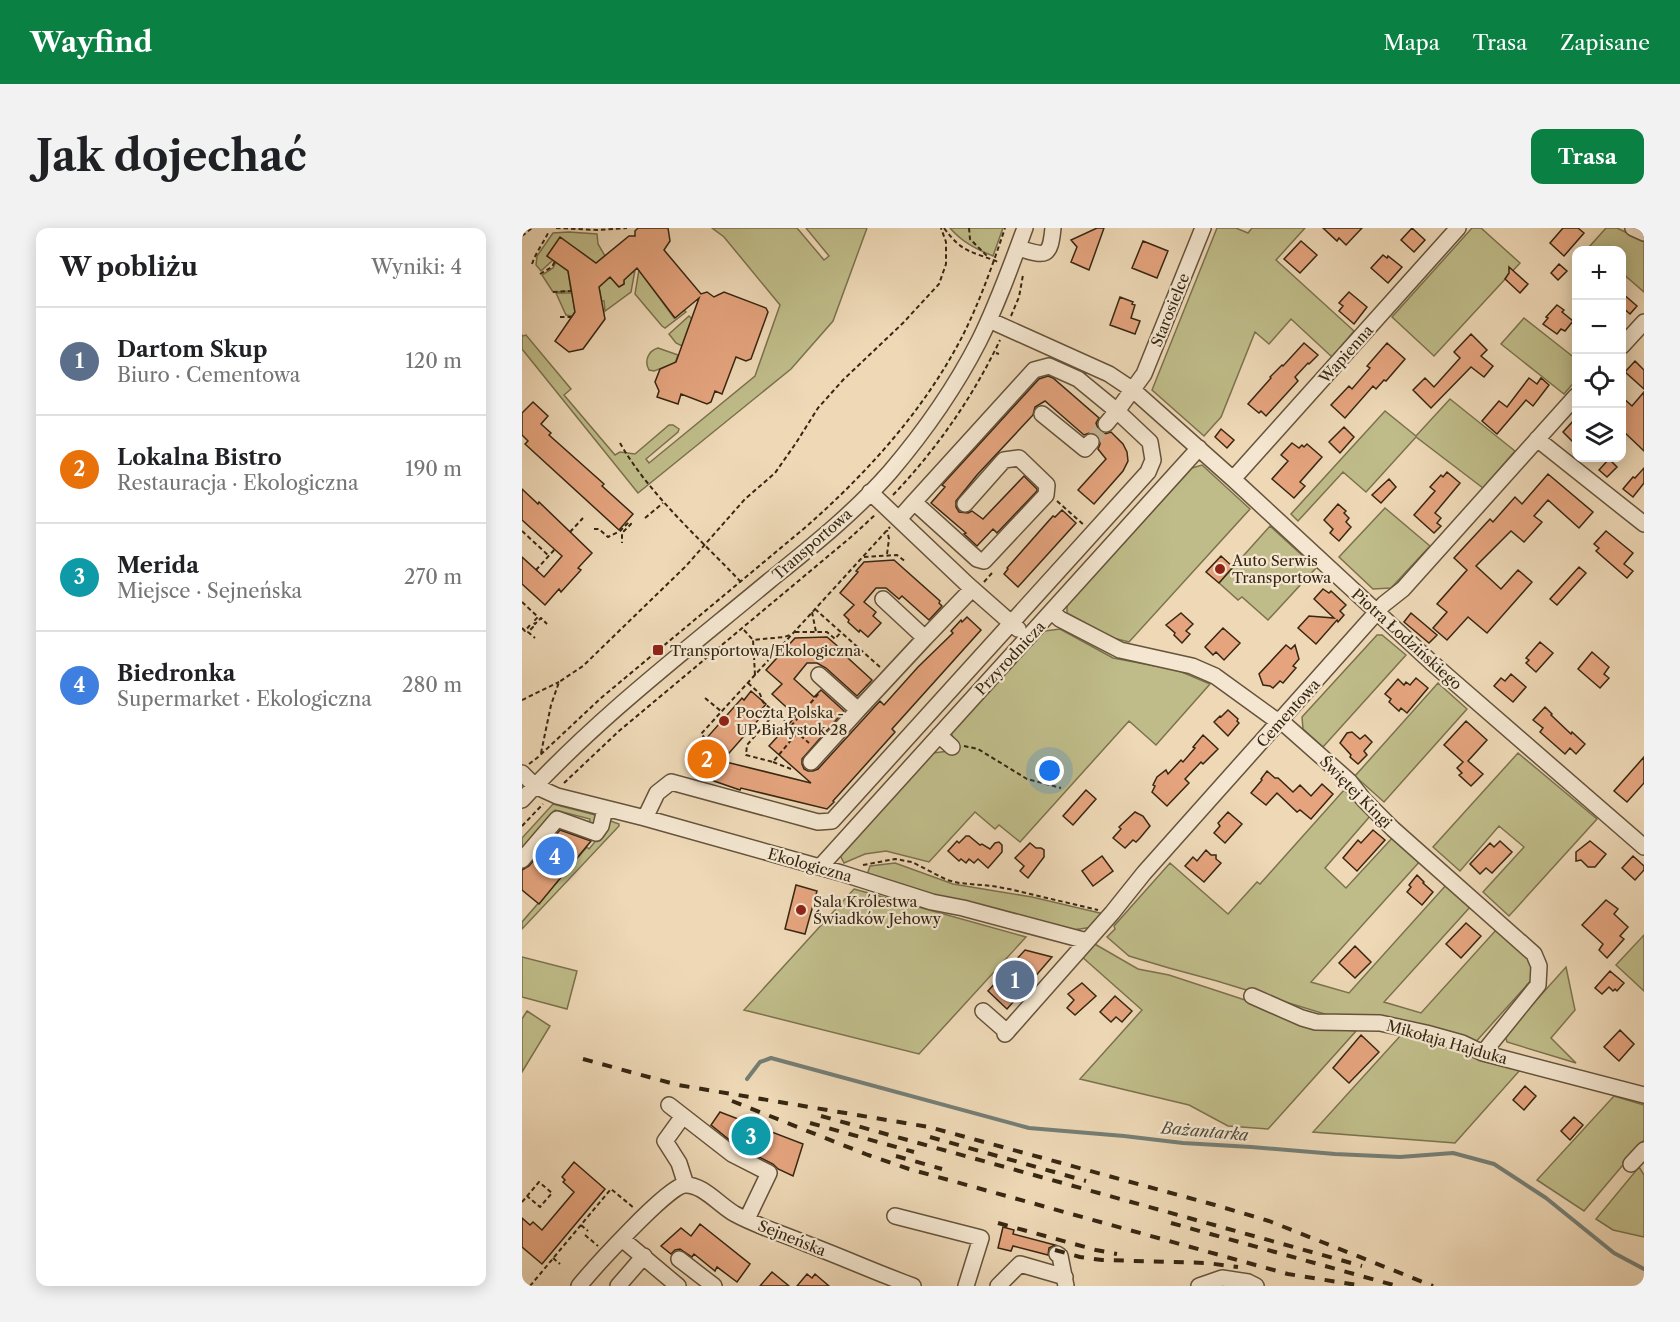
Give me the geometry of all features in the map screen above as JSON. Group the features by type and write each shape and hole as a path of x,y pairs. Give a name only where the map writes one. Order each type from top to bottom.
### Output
{"street":[{"name":"Transportowa","path":"522,800 631,696 834,527 889,473 947,398 978,343 1025,228"},
{"path":"1018,248 1039,254 1046,252 1051,246 1053,228"},
{"name":"Starosielce","path":"1106,424 1144,374 1203,228"},
{"name":"Wapienna","path":"1233,479 1458,228"},
{"path":"1633,228 1644,233"},
{"name":"Piotra Łodzińskiego","path":"989,320 1109,374 1133,390 1431,662 1644,847"},
{"path":"1626,342 1644,322"},
{"path":"645,818 657,793 671,782 818,822 832,821 1148,472 1153,460 1150,442 1078,379 1049,366 1034,370 899,519"},
{"name":"Cementowa","path":"983,1011 1006,1033 1112,913 1144,873 1384,604 1403,589 1572,400"},
{"path":"1042,414 1085,449 1091,442"},
{"path":"1537,439 1644,524"},
{"name":"Przyrodnicza","path":"820,867 1199,448"},
{"path":"914,502 977,559 984,561 1046,495 1047,485 1019,458 1004,460 965,504"},
{"path":"870,492 1028,638"},
{"path":"815,757 925,638 974,590"},
{"path":"883,599 925,638"},
{"name":"Świętej Kingi","path":"1052,612 1060,619 1120,650 1192,666 1215,676 1273,718 1281,721 1349,782 1393,828 1534,954 1539,966 1538,985 1483,1053"},
{"path":"824,679 858,710"},
{"path":"939,735 952,747"},
{"path":"522,773 535,786"},
{"name":"Ekologiczna","path":"535,786 552,795 645,818 820,867 932,902 1087,941"},
{"path":"522,860 557,819 596,833 601,826 605,809"},
{"name":"Mikołaja Hajduka","path":"1252,996 1302,1018 1317,1022 1380,1023 1426,1033 1462,1043 1483,1053 1644,1095"},
{"path":"669,1105 732,1154 769,1173 747,1219"},
{"path":"579,1286 600,1260 680,1187 679,1163 665,1141 683,1116"},
{"path":"1631,1164 1644,1150"},
{"name":"Sejneńska","path":"680,1187 702,1190 734,1214 913,1286"},
{"path":"895,1216 981,1238 966,1286"},
{"path":"622,1239 678,1286"},
{"path":"998,1286 1020,1264 1065,1282 1063,1262 1057,1254"},
{"path":"618,1286 644,1256"},
{"path":"679,1259 710,1285"},
{"path":"1199,1286 1222,1278 1248,1282 1256,1286"}],"path":[{"path":"522,236 532,228"},
{"path":"556,228 597,230 627,228"},
{"path":"943,228 965,250 1010,268"},
{"path":"522,700 583,666 686,566 745,499 775,473 818,408 939,284 946,264 946,242 943,228"},
{"path":"969,228 970,239 989,259"},
{"path":"522,761 529,764 541,754 601,698 836,500 865,471 906,423 940,375 963,334 1005,228"},
{"path":"532,264 534,256 549,231"},
{"path":"540,274 552,267 555,261"},
{"path":"553,292 572,291"},
{"path":"560,317 571,318"},
{"path":"620,443 648,485 740,581"},
{"path":"1056,500 1092,533"},
{"path":"645,518 664,502"},
{"path":"570,532 583,518"},
{"path":"698,789 694,763 698,746 704,736 701,734 899,519"},
{"path":"594,529 598,529 608,537 620,531 629,522 632,524 622,533 622,543"},
{"path":"887,555 888,530"},
{"path":"522,531 549,556"},
{"path":"536,570 555,549"},
{"path":"862,557 897,555 906,562"},
{"path":"974,590 997,567"},
{"path":"522,602 538,617 533,622 535,624 541,618 547,624"},
{"path":"813,610 816,632"},
{"path":"813,610 890,676"},
{"path":"522,628 525,631 530,625 533,627 528,632 535,638"},
{"path":"744,630 753,640 755,675"},
{"path":"753,640 816,632 827,632 835,639 840,632"},
{"path":"791,727 824,679"},
{"path":"541,754 551,705 559,681"},
{"path":"748,683 760,694 763,702 798,733 815,757"},
{"path":"705,698 722,712"},
{"path":"775,713 747,745 746,755 791,769"},
{"path":"773,762 798,733"},
{"path":"952,747 978,749 1027,779 1062,788"},
{"path":"841,873 895,859 912,862 934,874 959,883 1009,889 1112,913"},
{"path":"522,1202 527,1196 539,1182 552,1193 540,1207 527,1196"},
{"path":"530,1286 611,1189 636,1209"},
{"path":"581,1225 588,1231"},
{"path":"585,1235 598,1246"},
{"path":"553,1258 560,1264"}],"shaded area":[{"path":"712,228 797,228 824,260 829,256 806,228 867,228 833,321 791,369 638,493 522,349 522,335 526,335 571,389 564,395 615,455 620,452 635,454 669,425 679,429 646,459 649,463 755,376 780,305 724,237"},
{"path":"950,228 1003,228 993,256 970,245"},
{"path":"1217,228 1236,228 1248,233 1252,228 1305,228 1276,260 1354,331 1332,357 1291,319 1269,344 1255,332 1221,417 1204,436 1152,390"},
{"path":"1472,228 1481,228 1520,263 1434,356 1392,317"},
{"path":"1606,228 1617,228 1644,241 1644,292 1626,276 1626,246 1590,246"},
{"path":"553,233 597,234 598,244 605,256 595,264 560,238 547,256 553,260 541,271 536,265 537,256"},
{"path":"556,262 568,271 571,291 553,292 542,275 553,268"},
{"path":"635,270 631,292 605,311 599,287 610,277 618,286 624,284 624,280"},
{"path":"639,270 674,318 684,310 686,312 665,328 635,294"},
{"path":"556,293 572,293 575,312 572,316 566,315"},
{"path":"689,316 692,319 682,346 676,343 669,334"},
{"path":"1524,318 1572,356 1572,385 1564,394 1501,344"},
{"path":"658,348 678,355 674,366 649,370 648,357"},
{"path":"1450,399 1515,451 1483,488 1416,437 1366,492 1343,472 1298,521 1291,514 1385,411 1416,436"},
{"path":"1202,465 1250,509 1129,642 1113,638 1067,613 1067,605 1192,468"},
{"path":"1385,508 1430,546 1391,588 1373,589 1339,557"},
{"path":"1270,526 1316,568 1268,620 1242,597 1238,600 1219,583"},
{"path":"1060,629 1113,658 1177,670 1210,684 1156,745 1129,721 1020,842 999,825 995,829 975,812 929,862 886,851 865,854 844,863 840,855 933,753 949,751 956,743 951,733 1045,631"},
{"path":"1377,635 1382,635 1406,655 1323,747 1303,729 1302,717"},
{"path":"1438,683 1467,709 1384,802 1355,776"},
{"path":"1518,753 1597,819 1509,916 1483,892 1524,847 1499,826 1460,871 1433,847"},
{"path":"1344,790 1371,815 1325,868 1346,888 1394,836 1421,860 1311,982 1349,993 1447,884 1471,906 1384,1002 1421,1013 1497,929 1535,963 1535,976 1473,1045 1328,1015 1129,956 1107,937 1115,929 1114,926 1170,863 1228,914 1257,882 1260,884"},
{"path":"553,804 599,816 594,824 589,824 590,819 555,810 522,850 522,838"},
{"path":"608,820 619,826 522,929 522,922 587,847 589,849 592,846"},
{"path":"895,863 953,884 1032,897 1104,914 1093,927 1073,930 912,892 867,875 870,866"},
{"path":"854,889 1026,937 919,1054 744,1010"},
{"path":"1644,935 1644,991 1616,965"},
{"path":"1093,943 1138,969 1169,975 1317,1027 1356,1031 1268,1129 1228,1126 1189,1105 1080,1079 1142,1010 1081,956"},
{"path":"522,957 577,971 567,1009 522,997"},
{"path":"1566,967 1575,1010 1551,1038 1576,1063 1507,1042 1505,1035"},
{"path":"527,1011 550,1026 522,1072 522,1019"},
{"path":"1401,1035 1521,1069 1455,1143 1313,1132"},
{"path":"1614,1096 1644,1105 1644,1140 1584,1211 1537,1180"},
{"path":"1639,1167 1644,1175 1644,1237 1613,1230 1596,1219"}],"building":[{"path":"638,228 668,228 670,241 664,250 701,294 707,292 714,297 724,292 766,308 768,312 751,359 746,361 736,357 722,394 715,391 711,402 707,404 681,394 678,404 657,397 659,391 655,382 660,369 676,362 699,298 675,318 637,268 619,287 610,277 599,287 605,319 583,349 569,352 555,341 575,312 568,271 547,256 560,237 596,263 629,236 635,236"},
{"path":"1097,228 1104,228 1089,270 1071,262 1077,247 1071,240"},
{"path":"1323,228 1362,228 1346,245 1339,238 1337,241"},
{"path":"1412,228 1425,240 1414,252 1401,240"},
{"path":"1563,228 1578,228 1584,233 1564,256 1550,243"},
{"path":"1143,241 1168,251 1157,278 1132,268"},
{"path":"1301,241 1317,255 1300,273 1284,259"},
{"path":"1383,255 1387,258 1388,256 1402,267 1388,283 1371,268"},
{"path":"1559,264 1567,271 1558,280 1551,273"},
{"path":"1509,267 1528,284 1520,293 1505,279 1509,273"},
{"path":"1349,292 1367,307 1354,324 1339,311 1343,306 1339,303"},
{"path":"1626,296 1637,306 1630,314 1626,310"},
{"path":"1120,297 1135,305 1131,318 1140,321 1135,334 1110,325"},
{"path":"1557,305 1564,310 1562,312 1572,322 1565,331 1561,329 1557,334 1543,324 1548,318 1546,317"},
{"path":"1471,334 1487,350 1481,356 1493,366 1484,377 1471,367 1431,408 1413,390 1425,378 1434,387 1460,358 1454,352"},
{"path":"1304,343 1318,355 1295,377 1298,381 1266,416 1261,411 1259,413 1248,404 1270,377"},
{"path":"1387,343 1405,359 1386,381 1384,380 1376,389 1373,386 1345,418 1331,405 1349,386 1352,389 1370,368 1367,366"},
{"path":"1635,361 1644,370 1644,389 1626,373"},
{"path":"1048,376 1099,418 1096,423 1099,431 1105,434 1111,432 1123,444 1128,461 1123,471 1094,504 1078,490 1106,459 1098,449 1100,438 1092,432 1084,435 1045,401 1035,407 1033,415 956,501 959,512 972,511 983,519 1024,476 1037,489 997,533 993,529 977,546 964,534 966,533 931,503 945,487 942,485 1039,379"},
{"path":"1529,378 1537,384 1541,378 1549,385 1533,406 1526,400 1497,434 1482,421 1499,401 1507,407"},
{"path":"1644,392 1644,451 1626,434 1626,401 1632,406"},
{"path":"533,402 548,416 541,424 551,433 549,435 604,484 602,486 633,514 619,530 525,444 528,441 522,435 522,413"},
{"path":"1572,422 1572,441 1563,432"},
{"path":"1344,427 1354,437 1340,453 1329,442"},
{"path":"1221,429 1234,440 1227,448 1215,437"},
{"path":"1292,443 1299,448 1307,444 1322,457 1300,482 1305,486 1294,498 1272,479 1288,461 1281,455"},
{"path":"1606,462 1612,462 1617,467 1607,477 1599,470"},
{"path":"1644,468 1644,483 1633,497 1623,489"},
{"path":"1447,472 1460,483 1435,513 1441,518 1437,523 1441,526 1434,533 1414,515 1435,491 1430,487"},
{"path":"1548,474 1593,512 1579,528 1548,500 1534,516 1542,522 1524,542 1511,531 1476,566 1501,589 1518,570 1532,582 1487,633 1468,617 1447,640 1433,628 1447,612 1437,604 1467,570 1454,558 1490,519 1493,522 1515,497 1522,504"},
{"path":"1389,479 1396,487 1381,503 1372,495"},
{"path":"522,489 538,504 539,502 592,553 578,568 581,570 561,592 559,589 545,605 522,584 522,557 544,577 562,556 522,520"},
{"path":"1338,504 1346,511 1344,513 1349,518 1346,522 1351,527 1339,541 1330,533 1333,529 1324,520"},
{"path":"1062,510 1076,523 1018,587 1004,574 1007,568 1053,516 1055,517"},
{"path":"1606,531 1633,553 1624,564 1633,571 1627,578 1596,551 1599,548 1594,544"},
{"name":"Auto Serwis Transportowa","path":"1221,556 1233,567 1219,583 1206,572"},
{"path":"894,560 940,601 942,606 929,620 902,596 899,599 886,588 876,588 864,602 876,612 873,616 881,623 868,637 848,622 849,620 844,615 854,605 840,593 864,562"},
{"path":"1579,567 1586,573 1557,605 1550,599"},
{"path":"1323,589 1329,593 1331,591 1346,605 1340,611 1344,615 1316,644 1298,628 1309,616 1334,618 1314,599"},
{"path":"1181,613 1193,624 1186,631 1190,634 1182,643 1166,625"},
{"path":"1411,613 1437,635 1429,643 1404,622"},
{"path":"967,617 981,630 892,729 895,732 827,809 741,788 740,790 714,781 704,769 701,753 704,741 751,691 766,704 756,716 759,719 722,761 811,783 769,746 796,716 772,694 782,684 766,670 795,638 827,637 872,680 857,696 826,668 817,663 807,663 794,679 814,697 821,690 844,711 802,759 804,769 813,771 818,769 880,701 884,705 953,633 951,631 961,620 962,622"},
{"path":"1223,628 1240,643 1224,660 1216,652 1213,655 1205,647"},
{"path":"1540,642 1553,653 1536,672 1526,663 1529,660 1526,658"},
{"path":"1286,645 1291,649 1295,645 1299,659 1293,666 1296,668 1283,683 1280,681 1273,688 1263,685 1259,674"},
{"path":"1592,652 1609,667 1604,674 1609,678 1600,688 1578,669"},
{"path":"1511,674 1526,687 1513,702 1494,686 1501,678 1505,681"},
{"path":"1416,678 1428,688 1407,713 1401,708 1399,711 1389,702 1391,699 1385,694 1398,679 1404,685 1406,682 1410,685"},
{"path":"1545,707 1571,734 1572,732 1585,744 1576,754 1570,748 1565,754 1540,732 1543,728 1533,720"},
{"path":"1228,710 1238,719 1239,723 1228,736 1214,722"},
{"path":"1466,721 1487,740 1468,761 1483,774 1471,786 1459,775 1462,773 1457,768 1463,762 1444,745"},
{"path":"1352,732 1360,739 1365,735 1372,742 1364,751 1367,755 1358,764 1340,743 1347,733"},
{"path":"1203,735 1218,749 1203,764 1201,762 1185,779 1189,783 1167,806 1152,792 1157,777 1166,770 1168,774 1181,760 1183,762"},
{"path":"1644,757 1644,783 1627,802 1614,791"},
{"path":"1267,771 1293,792 1300,785 1311,796 1322,784 1333,794 1311,819 1300,810 1297,812 1277,793 1266,805 1251,793"},
{"path":"1086,790 1096,799 1073,825 1063,816"},
{"path":"1135,812 1143,816 1150,826 1136,842 1133,840 1125,848 1113,838 1121,829 1119,827"},
{"path":"1228,812 1242,824 1225,843 1214,833 1220,826 1218,823"},
{"path":"560,830 591,841 539,904 522,890 522,870 529,866"},
{"path":"1373,830 1385,840 1357,871 1343,858 1358,840 1361,843"},
{"path":"966,836 990,849 999,842 1002,845 1002,852 988,868 978,859 974,863 969,859 966,863 961,859 959,861 948,851 957,841 959,843"},
{"path":"1500,841 1512,852 1492,873 1486,868 1480,874 1470,864 1490,843 1494,847"},
{"path":"1590,841 1606,854 1595,867 1588,867 1581,860 1576,861 1576,852"},
{"path":"1030,843 1044,850 1044,857 1028,878 1020,871 1024,866 1015,858"},
{"path":"1206,850 1211,855 1216,855 1216,859 1221,863 1204,882 1185,866 1193,857 1197,861"},
{"path":"1102,856 1113,871 1093,886 1082,871"},
{"path":"1633,856 1644,866 1644,870 1635,880 1622,868"},
{"path":"1417,875 1433,892 1422,905 1407,892 1411,887 1409,885"},
{"name":"Sala Królestwa Świadków Jehowy","path":"796,885 817,891 805,934 785,929"},
{"path":"1606,900 1618,909 1614,914 1628,927 1620,936 1624,939 1607,958 1599,950 1603,944 1582,925"},
{"path":"1466,923 1481,936 1461,958 1446,944"},
{"path":"1355,946 1371,962 1355,978 1339,963"},
{"path":"1025,950 1052,957 1007,1009 988,991"},
{"path":"1610,971 1624,983 1617,991 1609,987 1602,994 1595,988"},
{"path":"1082,983 1096,996 1075,1015 1067,1008 1074,1000 1068,994"},
{"path":"1115,996 1132,1011 1122,1022 1116,1017 1111,1022 1100,1012"},
{"path":"1620,1030 1634,1044 1619,1061 1604,1047"},
{"path":"1361,1035 1379,1052 1349,1083 1333,1068"},
{"path":"1525,1086 1536,1096 1524,1110 1513,1100"},
{"path":"720,1112 803,1144 793,1176 737,1146 711,1125"},
{"path":"1574,1117 1583,1125 1570,1140 1561,1131"},
{"path":"574,1162 605,1189 542,1264 522,1247 522,1218 530,1225 533,1222 542,1230 574,1192 563,1182 565,1180 562,1177"},
{"path":"700,1224 750,1264 737,1282 717,1267 715,1271 694,1254 692,1257 680,1249 671,1254 661,1246 681,1228 691,1236"},
{"path":"1003,1227 1014,1230 1013,1234 1055,1245 1049,1248 1048,1255 1013,1246 1011,1251 998,1248"},
{"path":"772,1272 789,1286 760,1286"},
{"path":"807,1274 812,1278 815,1274 829,1286 797,1286"}],"waterway":[{"name":"Bażantarka","path":"747,1079 760,1062 771,1058 1029,1128 1183,1143 1335,1154 1400,1157 1453,1153 1494,1164 1546,1198 1614,1253 1644,1269"}],"tunnel":[{"path":"1091,442 1106,424"}],"railway":[{"path":"583,1059 678,1085 929,1127 1269,1221 1433,1286"},
{"path":"732,1101 909,1169 1288,1274 1363,1286"},
{"path":"821,1116 1362,1266"},
{"path":"810,1123 914,1152"},
{"path":"930,1137 1086,1181"},
{"path":"896,1156 942,1169"},
{"path":"998,1223 1117,1254"},
{"path":"1171,1223 1397,1286"},
{"path":"1055,1250 1102,1260 1207,1263 1238,1267"}],"place":[{"name":"Auto Serwis Transportowa","path":"1220,569"},
{"name":"Transportowa/Ekologiczna","path":"658,650"},
{"name":"Poczta Polska - UP Białystok 28","path":"724,721"},
{"name":"Lokalna Bistro","path":"707,759"},
{"name":"Biedronka","path":"555,856"},
{"name":"Sala Królestwa Świadków Jehowy","path":"801,910"},
{"name":"Dartom Skup","path":"1015,980"},
{"name":"Merida","path":"751,1136"}]}
